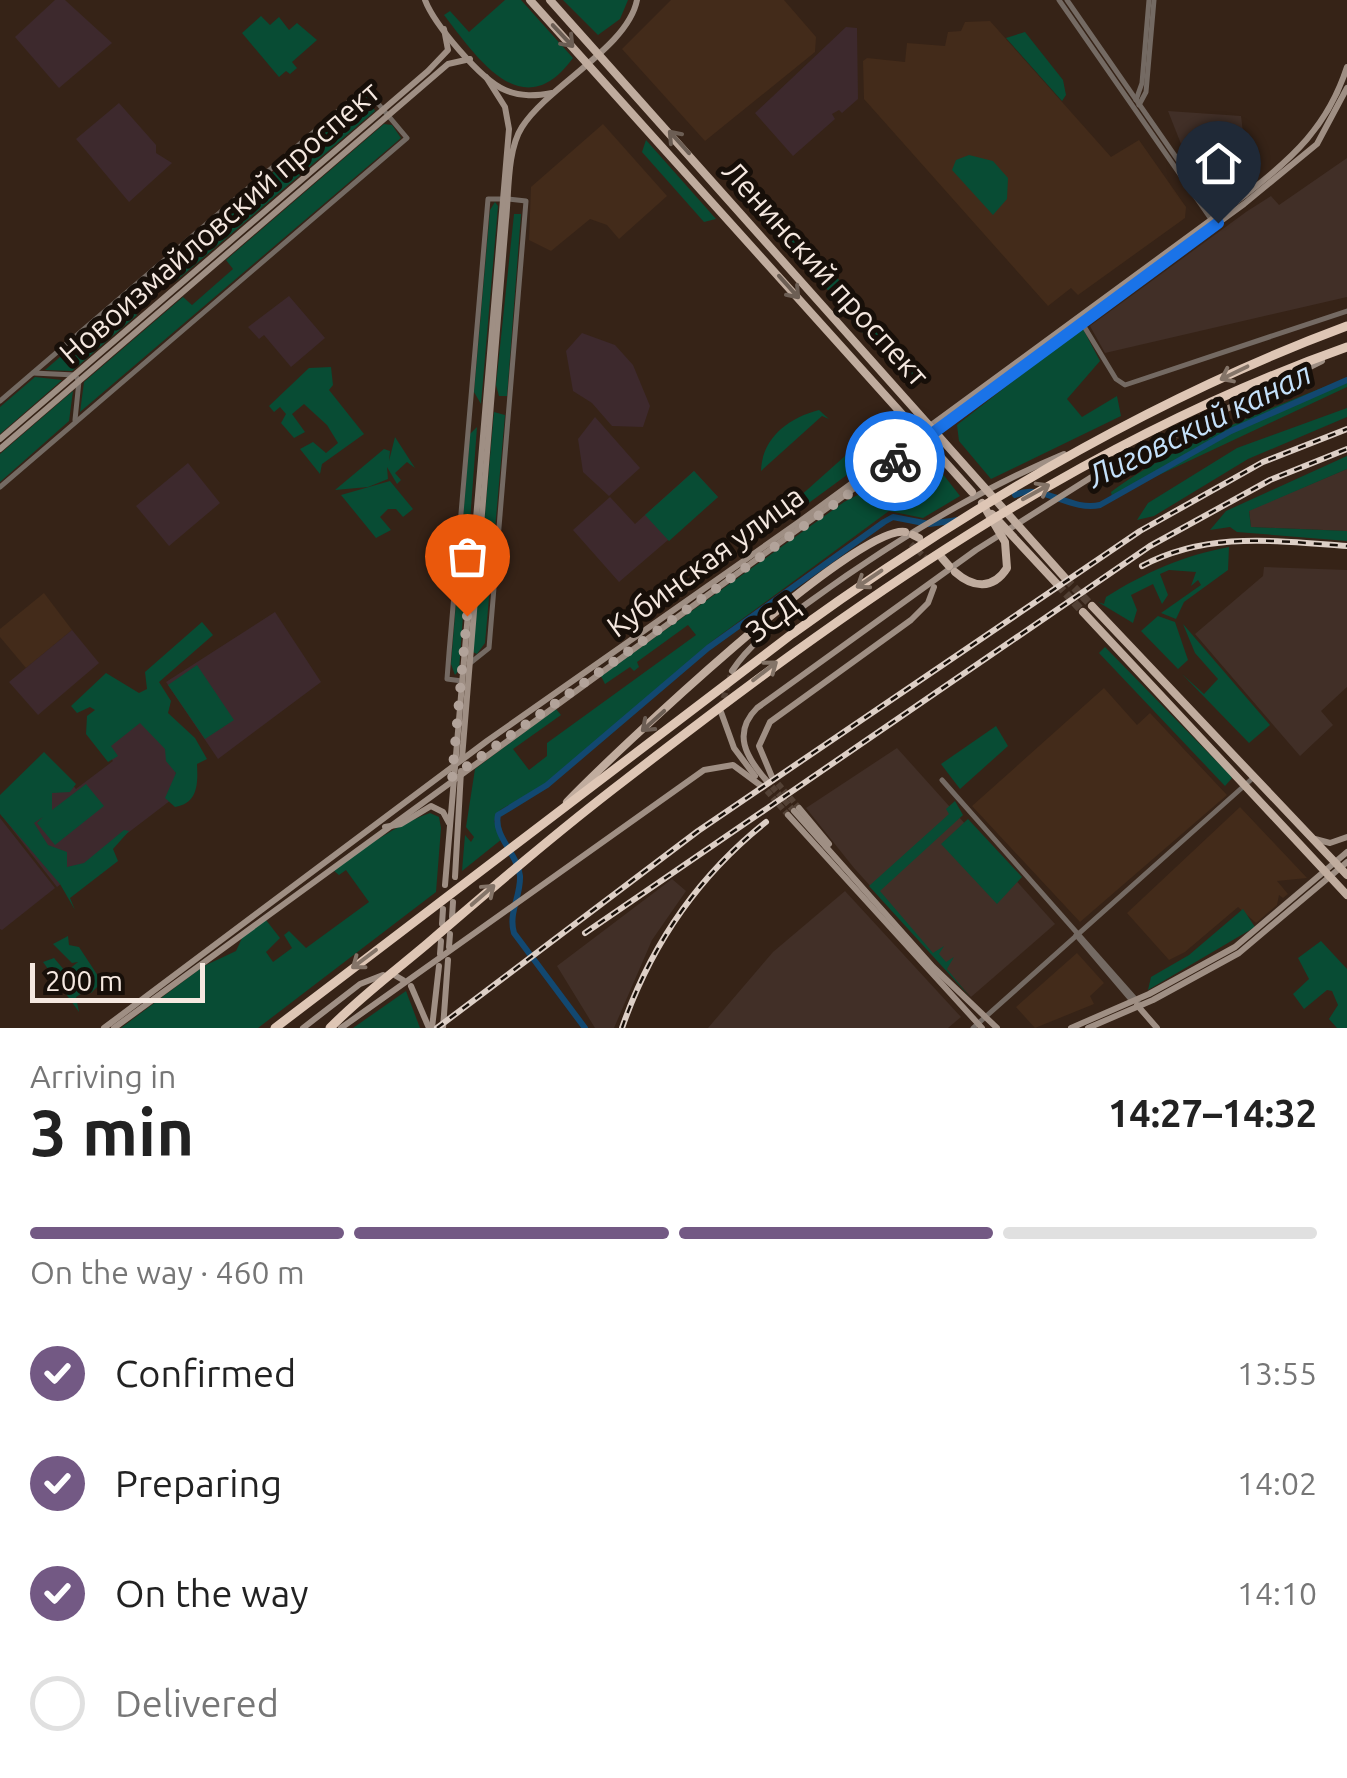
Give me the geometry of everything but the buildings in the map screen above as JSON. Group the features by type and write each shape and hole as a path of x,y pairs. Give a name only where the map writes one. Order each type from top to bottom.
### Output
{"highway":[{"name":"ЗСД","path":"275,1028 831,605 970,514 1103,440 1240,370 1347,326"},
{"name":"ЗСД","path":"330,1028 560,830 800,644 885,585 1089,463 1193,411 1346,347"}],"main road":[{"path":"425,0 444,29 486,77 508,118 455,877"},
{"name":"Ленинский проспект","path":"530,0 972,492"},
{"name":"Ленинский проспект","path":"550,0 932,427 1062,582 982,503 1005,542 1007,568 1000,578 983,585 967,582 942,558"},
{"path":"445,885 505,199 520,130 631,20 637,0"},
{"name":"Новоизмайловский проспект","path":"386,112 446,53 444,29"},
{"name":"Новоизмайловский проспект","path":"0,449 386,112 448,64 470,59"},
{"name":"Кубинская улица","path":"932,427 1082,323 1310,141 1334,102 1347,66"},
{"path":"486,77 516,94 554,93"},
{"name":"Кубинская улица","path":"114,1028 1308,153 1332,120 1347,88"},
{"path":"765,781 749,758 742,731 757,708 976,550 1090,478 1346,347"},
{"name":"Новоизмайловский проспект","path":"0,439 77,378"},
{"name":"Кубинская улица","path":"104,1028 462,760 922,435"},
{"path":"732,670 772,629 970,497 1103,440"},
{"path":"553,816 724,656 862,548 884,534 911,538"},
{"path":"862,548 894,539"},
{"path":"930,563 934,577"},
{"path":"765,781 760,746 770,722 910,620 928,602 934,587"},
{"path":"1092,606 1343,867"},
{"path":"1083,612 1347,895"},
{"path":"721,712 734,748 765,781"},
{"path":"341,1028 704,770 733,765 765,781"},
{"path":"384,827 401,824 432,806 444,812 450,822"},
{"path":"982,1028 930,969 794,811 857,881 930,969 997,1028"},
{"path":"1314,839 1330,843 1347,837"},
{"path":"1088,1028 1235,947 1343,867 1347,852"},
{"path":"452,917 453,902"},
{"path":"442,924 443,909"},
{"path":"449,948 450,934"},
{"path":"440,954 441,941"},
{"path":"442,1028 448,960"},
{"path":"431,1028 439,966"},
{"path":"303,1028 348,993 383,974"},
{"path":"411,986 431,1028"},
{"path":"1071,1028 1136,1002"},
{"path":"1136,1002 1157,1028"}],"street":[{"path":"1063,0 1215,220"},
{"path":"1136,104 1148,83 1151,0"},
{"path":"0,401 365,88 407,138 0,487"},
{"path":"462,680 447,679 488,199 526,201 489,648 469,664"},
{"path":"1082,323 1116,380 1125,385 1347,311"},
{"path":"33,373 77,378 74,423"},
{"path":"973,1028 1254,777"},
{"path":"942,780 1136,1002"}],"shaded area":[{"path":"55,0 65,0 112,43 59,88 15,37"},
{"path":"671,0 784,0 816,37 815,52 705,141 622,49"},
{"path":"990,21 1111,157 1139,140 1186,207 1185,218 1078,295 1071,288 1048,306 864,99 863,61 867,58 905,62 907,43 945,46 948,32 961,31 965,22"},
{"path":"846,27 857,28 858,99 842,113 839,110 832,114 835,119 793,156 755,113"},
{"path":"119,103 156,145 156,153 172,163 129,202 76,139"},
{"path":"1168,111 1241,116 1244,140 1183,149"},
{"path":"603,124 667,196 619,239 607,225 590,219 551,251 529,240 531,187"},
{"path":"1347,158 1347,297 1105,353 1090,326 1246,212 1271,196 1279,205"},
{"path":"289,296 325,338 291,367 264,335 259,339 248,327"},
{"path":"582,333 615,345 633,365 650,406 643,427 612,426 592,403 573,391 566,351"},
{"path":"595,417 640,468 609,496 583,472 578,439"},
{"path":"188,463 220,503 169,546 136,506"},
{"path":"1347,469 1347,531 1251,527 1249,510"},
{"path":"694,471 718,497 619,582 573,530 610,497 635,524"},
{"path":"1264,567 1347,570 1347,687 1321,711 1333,725 1300,756 1195,634 1263,576"},
{"path":"44,593 72,630 26,668 0,637 0,629"},
{"path":"275,612 321,682 218,759 166,682"},
{"path":"72,630 99,663 38,715 9,682"},
{"path":"1104,688 1137,725 1150,713 1227,795 1080,922 972,806"},
{"path":"141,698 173,752 176,775 188,787 57,887 2,816 57,766 76,789 113,761 93,738"},
{"path":"897,748 1055,924 971,997 854,868 806,808"},
{"path":"1240,807 1307,878 1277,881 1288,894 1283,898 1279,895 1277,905 1256,923 1238,907 1185,952 1169,960 1127,913"},
{"path":"0,818 55,888 2,930 0,929"},
{"path":"672,879 686,891 652,940 614,1028 595,1028 557,966"},
{"path":"845,891 961,1017 948,1028 708,1028 773,952"},
{"path":"1077,953 1104,983 1090,996 1094,1004 1035,1028 1016,1007"}],"green space":[{"path":"505,0 521,0 573,58 554,78 537,87 519,86 502,79 471,50 444,15 450,11 469,32"},
{"path":"563,0 628,0 620,19 598,35"},
{"path":"261,16 270,25 279,17 289,30 297,23 317,40 292,62 297,68 290,74 286,71 279,77 242,33"},
{"path":"1025,32 1063,80 1066,95 1062,101 1006,38"},
{"path":"361,96 367,96 375,111 176,281 165,275 130,306 137,315 72,371 45,370"},
{"path":"384,124 392,125 401,138 80,412 84,382 183,297 192,305 233,269 226,260"},
{"path":"646,140 716,219 704,222 642,152"},
{"path":"969,155 993,161 1008,178 1007,199 993,215 952,170 956,160"},
{"path":"495,202 498,206 481,404 474,392 490,210"},
{"path":"770,203 848,290 837,300 757,215"},
{"path":"514,214 521,214 507,396 499,396 496,385"},
{"path":"875,321 918,369 918,376 909,384 862,332"},
{"path":"1082,327 1100,361 1067,399 1082,417 1117,396 1121,416 991,479 959,441 957,425"},
{"path":"331,367 333,385 329,390 364,434 322,464 320,474 300,449 313,442 326,453 338,443 327,425 304,404 292,414 305,432 294,438 281,423 286,414 280,407 274,412 269,406 309,368"},
{"path":"35,377 62,380 0,434 0,407"},
{"path":"1347,378 1347,387 1112,497 1111,492 1137,474 1194,442"},
{"path":"73,391 69,421 0,482 0,454"},
{"path":"1347,408 1347,417 1248,459 1154,516 1137,520 1148,503 1237,448"},
{"path":"819,410 829,419 822,416 761,471 766,449 779,431 797,418"},
{"path":"494,412 505,415 485,643 477,654 473,652"},
{"path":"477,427 459,670 455,675 451,664 470,434"},
{"path":"395,437 415,468 407,462 395,473 401,480 397,484 387,467 388,479 368,487 335,490 384,449 390,451 389,461"},
{"path":"854,448 866,461 795,513 789,506"},
{"path":"1347,456 1347,469 1249,511 1251,527 1347,531 1347,541 1237,532 1230,527 1210,530 1226,511"},
{"path":"922,457 939,469 960,496 923,518 889,511 711,642 546,784 500,810 494,821 502,839 462,871 465,835 471,842 474,837 466,827 475,769 556,709 561,715 513,749 529,770 547,756 547,743 696,635 688,625 637,662 639,667 634,671 630,667 605,684 601,676 844,502 871,488 887,501 891,497 884,478 903,464"},
{"path":"694,471 718,497 669,541 645,515"},
{"path":"390,481 413,509 403,517 396,509 388,509 380,517 391,530 376,538 341,495"},
{"path":"1229,547 1228,570 1184,602 1176,619 1161,613 1201,585 1198,580 1191,586 1196,572 1169,570 1160,574 1168,595 1162,604 1153,584 1131,595 1137,610 1133,623 1098,602 1104,604 1106,597 1165,566"},
{"path":"1158,616 1175,622 1188,660 1178,669 1141,631"},
{"path":"202,622 213,635 159,682 171,701 168,713 195,738 207,759 197,764 197,785 192,797 175,807 165,798 176,773 166,761 165,749 140,723 111,746 118,756 108,762 86,734 87,716 95,710 90,707 77,713 71,706 106,673 139,693 147,689 145,672"},
{"path":"1183,624 1270,725 1249,743 1182,674 1204,694 1218,679 1195,653"},
{"path":"1105,647 1230,775 1232,778 1225,786 1099,653"},
{"path":"197,665 234,720 205,739 168,685"},
{"path":"996,726 1008,746 960,789 941,764"},
{"path":"44,752 76,784 70,792 52,793 52,810 86,784 104,806 55,845 37,823 43,817 34,823 48,845 67,852 67,867 84,863 124,830 129,831 113,849 118,861 70,898 75,910 60,884 0,814 0,795"},
{"path":"955,801 963,815 880,891 933,953 944,946 939,954 946,962 954,957 947,969 970,997 869,886 949,814 946,809"},
{"path":"430,813 439,817 441,828 436,892 258,1028 121,1028 204,966 236,951 243,936 266,920 280,938 266,952 273,962 292,948 284,935 289,931 306,948 369,902 346,870 339,875 333,870 393,830"},
{"path":"968,819 1022,877 997,904 941,844"},
{"path":"1243,909 1255,927 1148,990 1151,977 1189,955"},
{"path":"68,936 69,945 79,947 102,982 91,993 87,990 76,997 79,1012 43,962 54,958 76,984 67,971 78,962 72,963 53,944"},
{"path":"1321,941 1347,969 1347,1028 1337,1028 1329,1019 1338,1005 1332,991 1327,990 1304,1009 1293,994 1309,979 1298,958"},
{"path":"406,991 420,1028 353,1028"}],"waterway":[{"name":"Лиговский канал","path":"1015,495 1035,492 1078,505 1100,505 1231,431 1347,380"},
{"name":"Лиговский канал","path":"585,1028 514,933 520,876 499,830 498,815 547,785 708,648 884,522 893,517 929,524 958,520"}],"tunnel":[{"path":"911,544 930,562"},
{"path":"1066,579 1092,606"},
{"path":"1058,585 1083,612"},
{"path":"721,707 732,671"},
{"path":"772,777 799,808"},
{"path":"766,780 794,811"},
{"path":"761,784 788,815"}],"railway":[{"path":"437,1028 698,831 1140,531 1263,462 1347,429"},
{"path":"585,933 1150,546 1270,480 1347,449"},
{"path":"1142,566 1192,547 1217,543 1268,541 1347,546"},
{"path":"622,1028 647,969 679,915 719,866 766,822"}],"way so far":[{"path":"467,616 452,777 895,461"}],"route":[{"path":"895,461 1218,223"}]}
